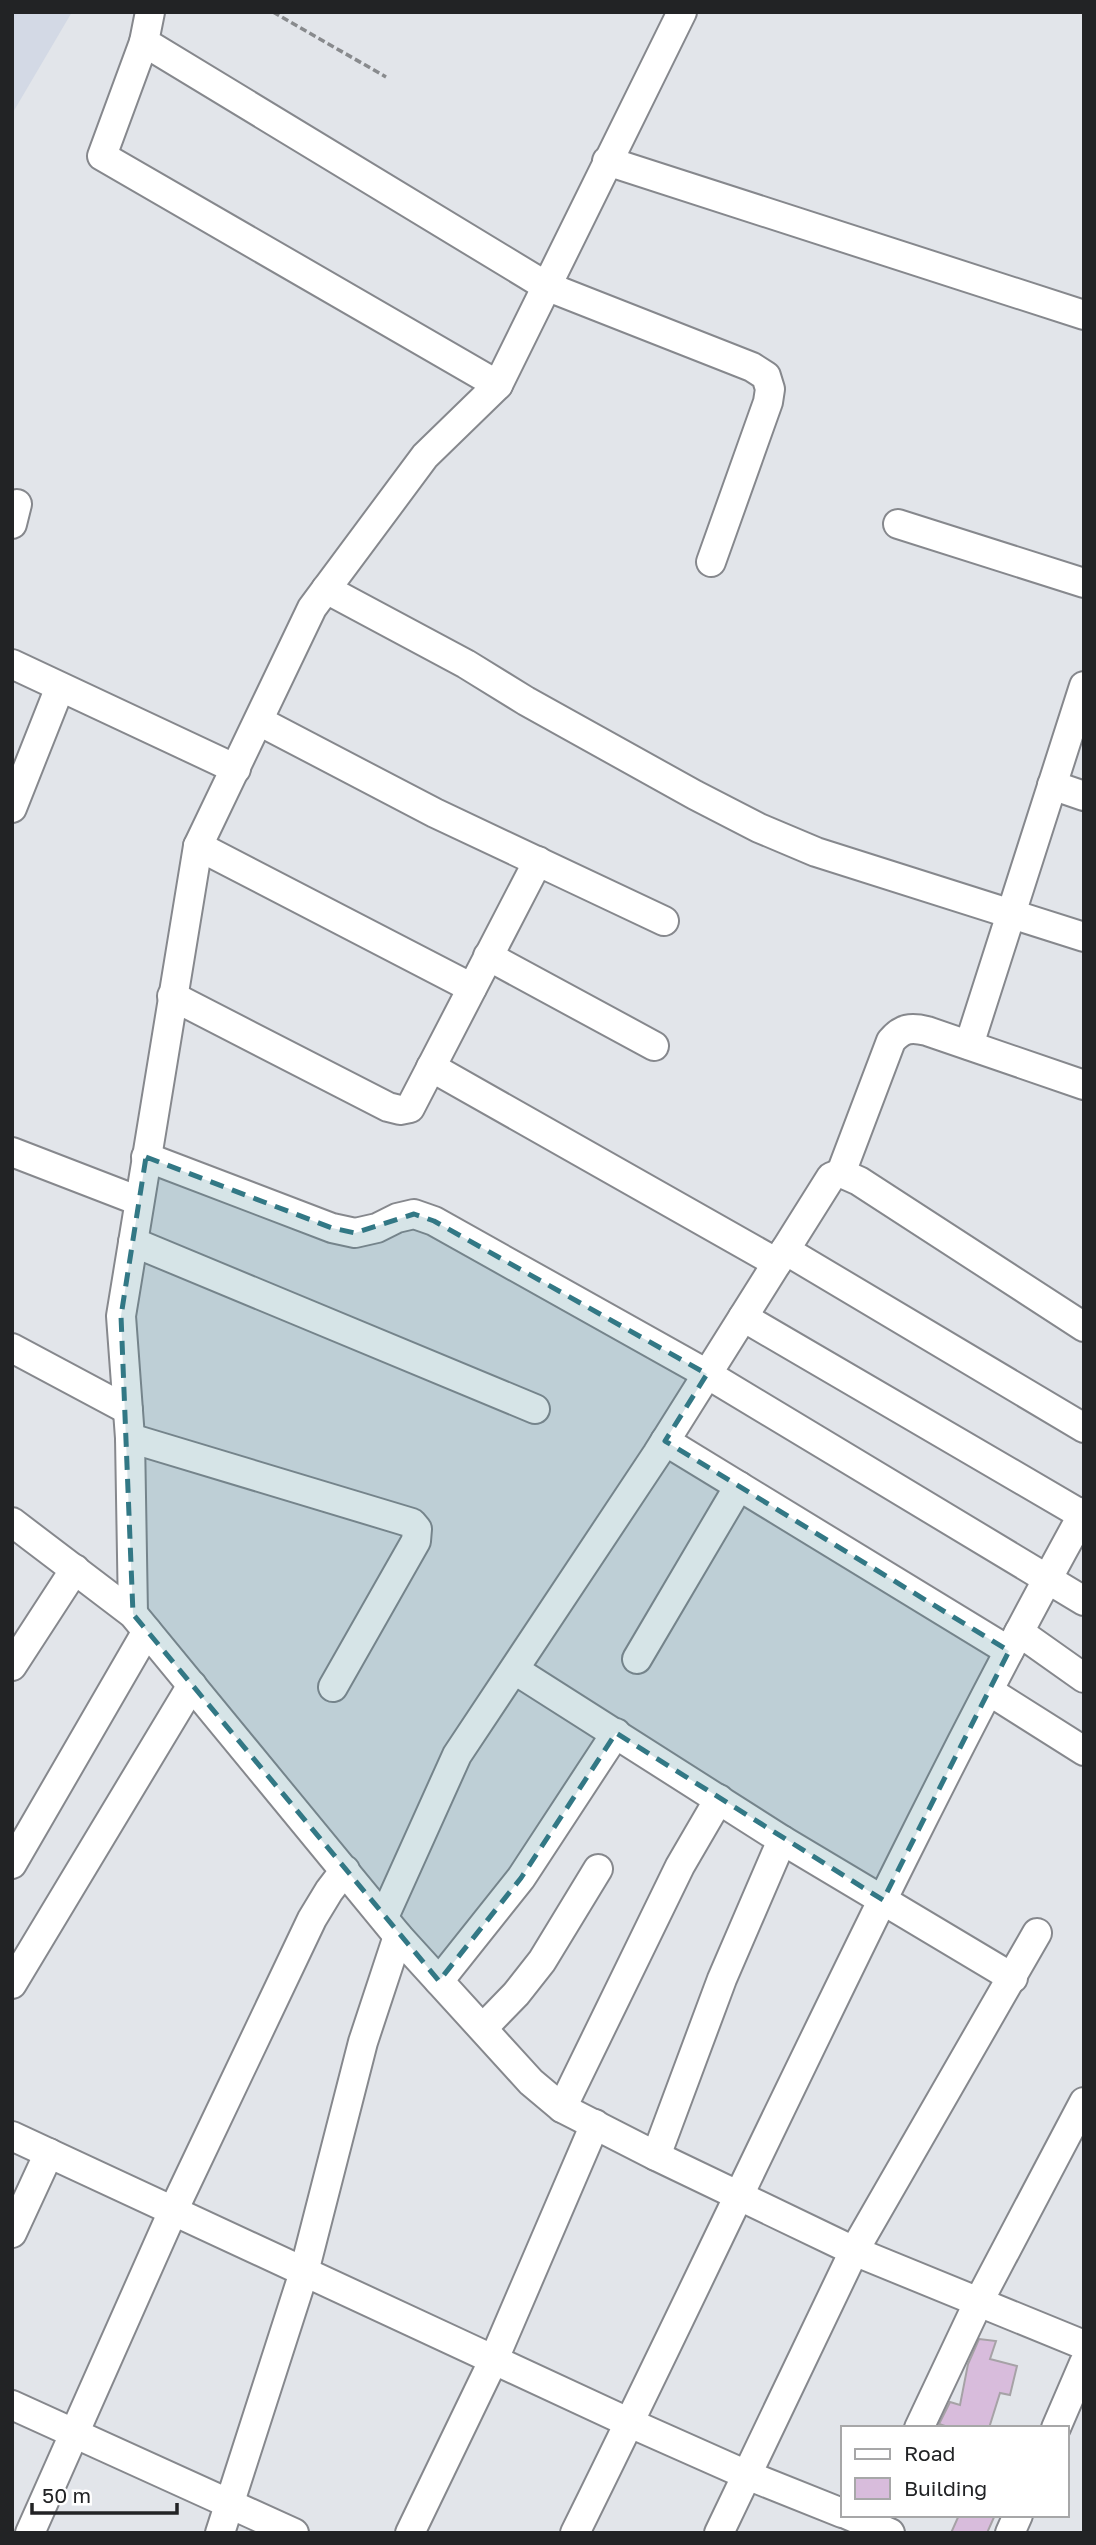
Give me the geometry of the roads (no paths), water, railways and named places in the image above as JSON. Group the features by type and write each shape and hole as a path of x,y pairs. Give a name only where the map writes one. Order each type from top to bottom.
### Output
{"street":[{"path":"150,12 144,42 102,156 498,385"},
{"path":"12,1864 140,1623 121,1316 198,846 312,608 425,456 498,385 682,12"},
{"path":"144,42 546,286 752,367 766,376 770,389 768,402 711,562"},
{"path":"607,161 1084,315"},
{"path":"898,524 1084,583"},
{"path":"326,589 457,659 671,782 759,828 816,852 1084,937"},
{"path":"12,664 236,769"},
{"path":"969,1045 1084,686"},
{"path":"12,808 60,687"},
{"path":"259,721 435,813 664,921"},
{"path":"1052,785 1084,796"},
{"path":"198,846 472,988"},
{"path":"172,996 388,1107 400,1110 410,1108 538,860"},
{"path":"488,956 654,1046"},
{"path":"841,1173 891,1041 900,1031 914,1028 1084,1085"},
{"path":"431,1067 781,1257 1084,1428"},
{"path":"12,1152 139,1201"},
{"path":"146,1157 332,1228 355,1233 377,1228 397,1217 414,1214 434,1221 707,1374 1084,1601"},
{"path":"220,2533 304,2272 391,1927 457,1755 665,1441 831,1177 841,1173 859,1181 1084,1327"},
{"path":"133,1242 535,1409"},
{"path":"575,2533 883,1900 1014,1641 1083,1514 743,1317"},
{"path":"12,1348 128,1410"},
{"path":"130,1438 412,1523 417,1530 416,1541 334,1687"},
{"path":"665,1441 739,1486 1084,1678"},
{"path":"637,1659 739,1486"},
{"path":"12,1522 75,1569 140,1623 391,1927 531,2082 562,2108 854,2251 1084,2345"},
{"path":"12,1666 75,1569"},
{"path":"515,1670 782,1840 1013,1978"},
{"path":"12,1984 192,1685"},
{"path":"989,1691 1084,1751"},
{"path":"439,1981 521,1878 616,1733"},
{"path":"562,2108 680,1866 719,1799"},
{"path":"656,2156 722,1979 782,1840"},
{"path":"30,2533 173,2211 312,1919 345,1870"},
{"path":"483,2028 516,1994 542,1961 598,1870"},
{"path":"719,2533 854,2251 1037,1933"},
{"path":"920,2426 979,2301 1084,2102"},
{"path":"410,2533 494,2359 596,2124"},
{"path":"12,2136 630,2423 747,2475 841,2513"},
{"path":"12,2233 49,2153"},
{"path":"1057,2426 1084,2362"},
{"path":"12,2405 294,2533"},
{"path":"1010,2533 1017,2517"}]}
